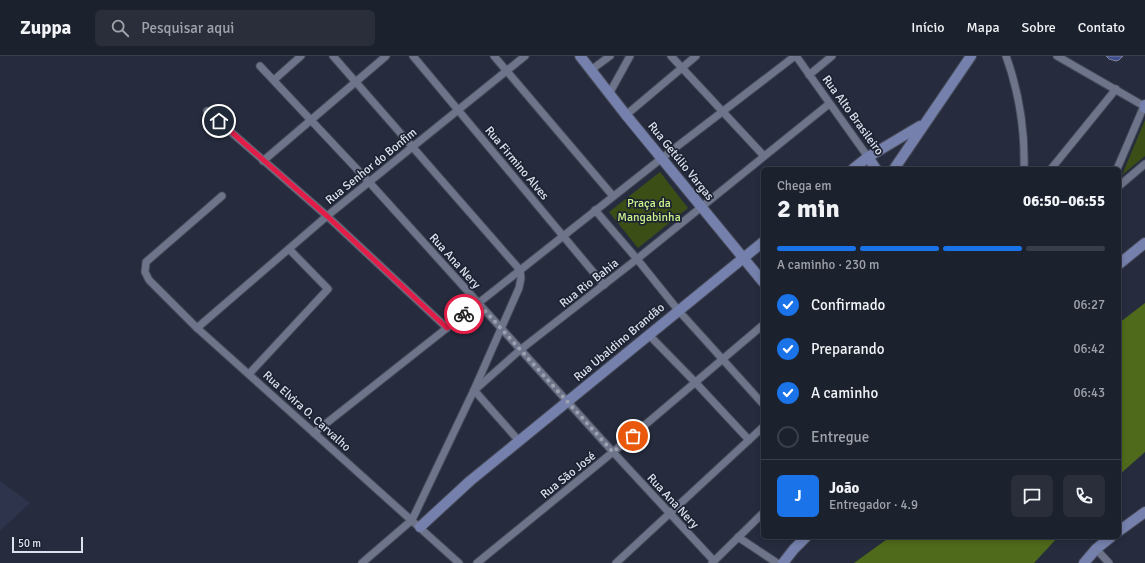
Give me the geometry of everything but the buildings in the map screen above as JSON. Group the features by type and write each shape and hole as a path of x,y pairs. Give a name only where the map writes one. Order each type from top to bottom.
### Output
{"street":[{"path":"274,80 301,56"},
{"path":"333,56 520,270 520,284 502,329 474,390 520,441"},
{"path":"263,161 386,56"},
{"name":"Rua Firmino Alves","path":"413,56 604,285"},
{"path":"494,56 614,196"},
{"name":"Rua Senhor do Bonfim","path":"197,328 327,216 525,56"},
{"name":"Rua Getúlio Vargas","path":"580,56 609,94 761,280"},
{"path":"592,70 610,56"},
{"path":"609,94 630,56"},
{"path":"672,56 764,156"},
{"path":"626,115 696,56"},
{"path":"314,433 595,210 795,56"},
{"name":"Rua Alto Brasileiro","path":"795,56 875,167"},
{"path":"809,75 832,56"},
{"path":"895,167 972,56"},
{"path":"1006,56 1016,90 1022,119 1024,167"},
{"path":"1056,56 1145,106 1118,167"},
{"name":"Rua Ana Nery","path":"260,66 369,182 713,562"},
{"path":"1053,167 1116,89"},
{"name":"Rua Rio Bahia","path":"412,520 474,390 520,350 637,259 829,104"},
{"path":"208,111 327,216 447,328"},
{"path":"856,167 868,157 924,124"},
{"path":"1121,184 1145,164"},
{"name":"Rua Elvira O. Carvalho","path":"222,196 146,262 144,267 149,280 197,328 420,527 458,563"},
{"path":"595,210 678,310 761,402"},
{"path":"1121,262 1145,243"},
{"name":"Rua Ubaldino Brandão","path":"420,527 470,481 761,244"},
{"path":"249,374 328,289 289,249"},
{"name":"Rua São José","path":"477,563 613,452 761,327"},
{"path":"649,335 749,440"},
{"path":"616,563 761,429"},
{"path":"1121,530 1145,512"},
{"path":"713,562 761,515"},
{"path":"362,563 412,520"},
{"path":"738,537 777,563"},
{"path":"783,563 804,539"},
{"path":"1084,563 1096,549 1108,539"},
{"path":"1096,549 1108,563"}],"shaded area":[{"path":"1145,303 1145,452 1121,473 1121,321"},
{"path":"0,481 30,503 0,531"},
{"path":"887,539 1056,539 1034,563 854,563"}],"green space":[{"path":"1145,120 1145,156 1122,175"},
{"name":"Praça da Mangabinha","path":"660,172 688,208 638,248 609,212"}],"way so far":[{"path":"464,314 478,303 613,452 633,436"}],"route":[{"path":"219,121 327,216 447,328 464,314"}]}
